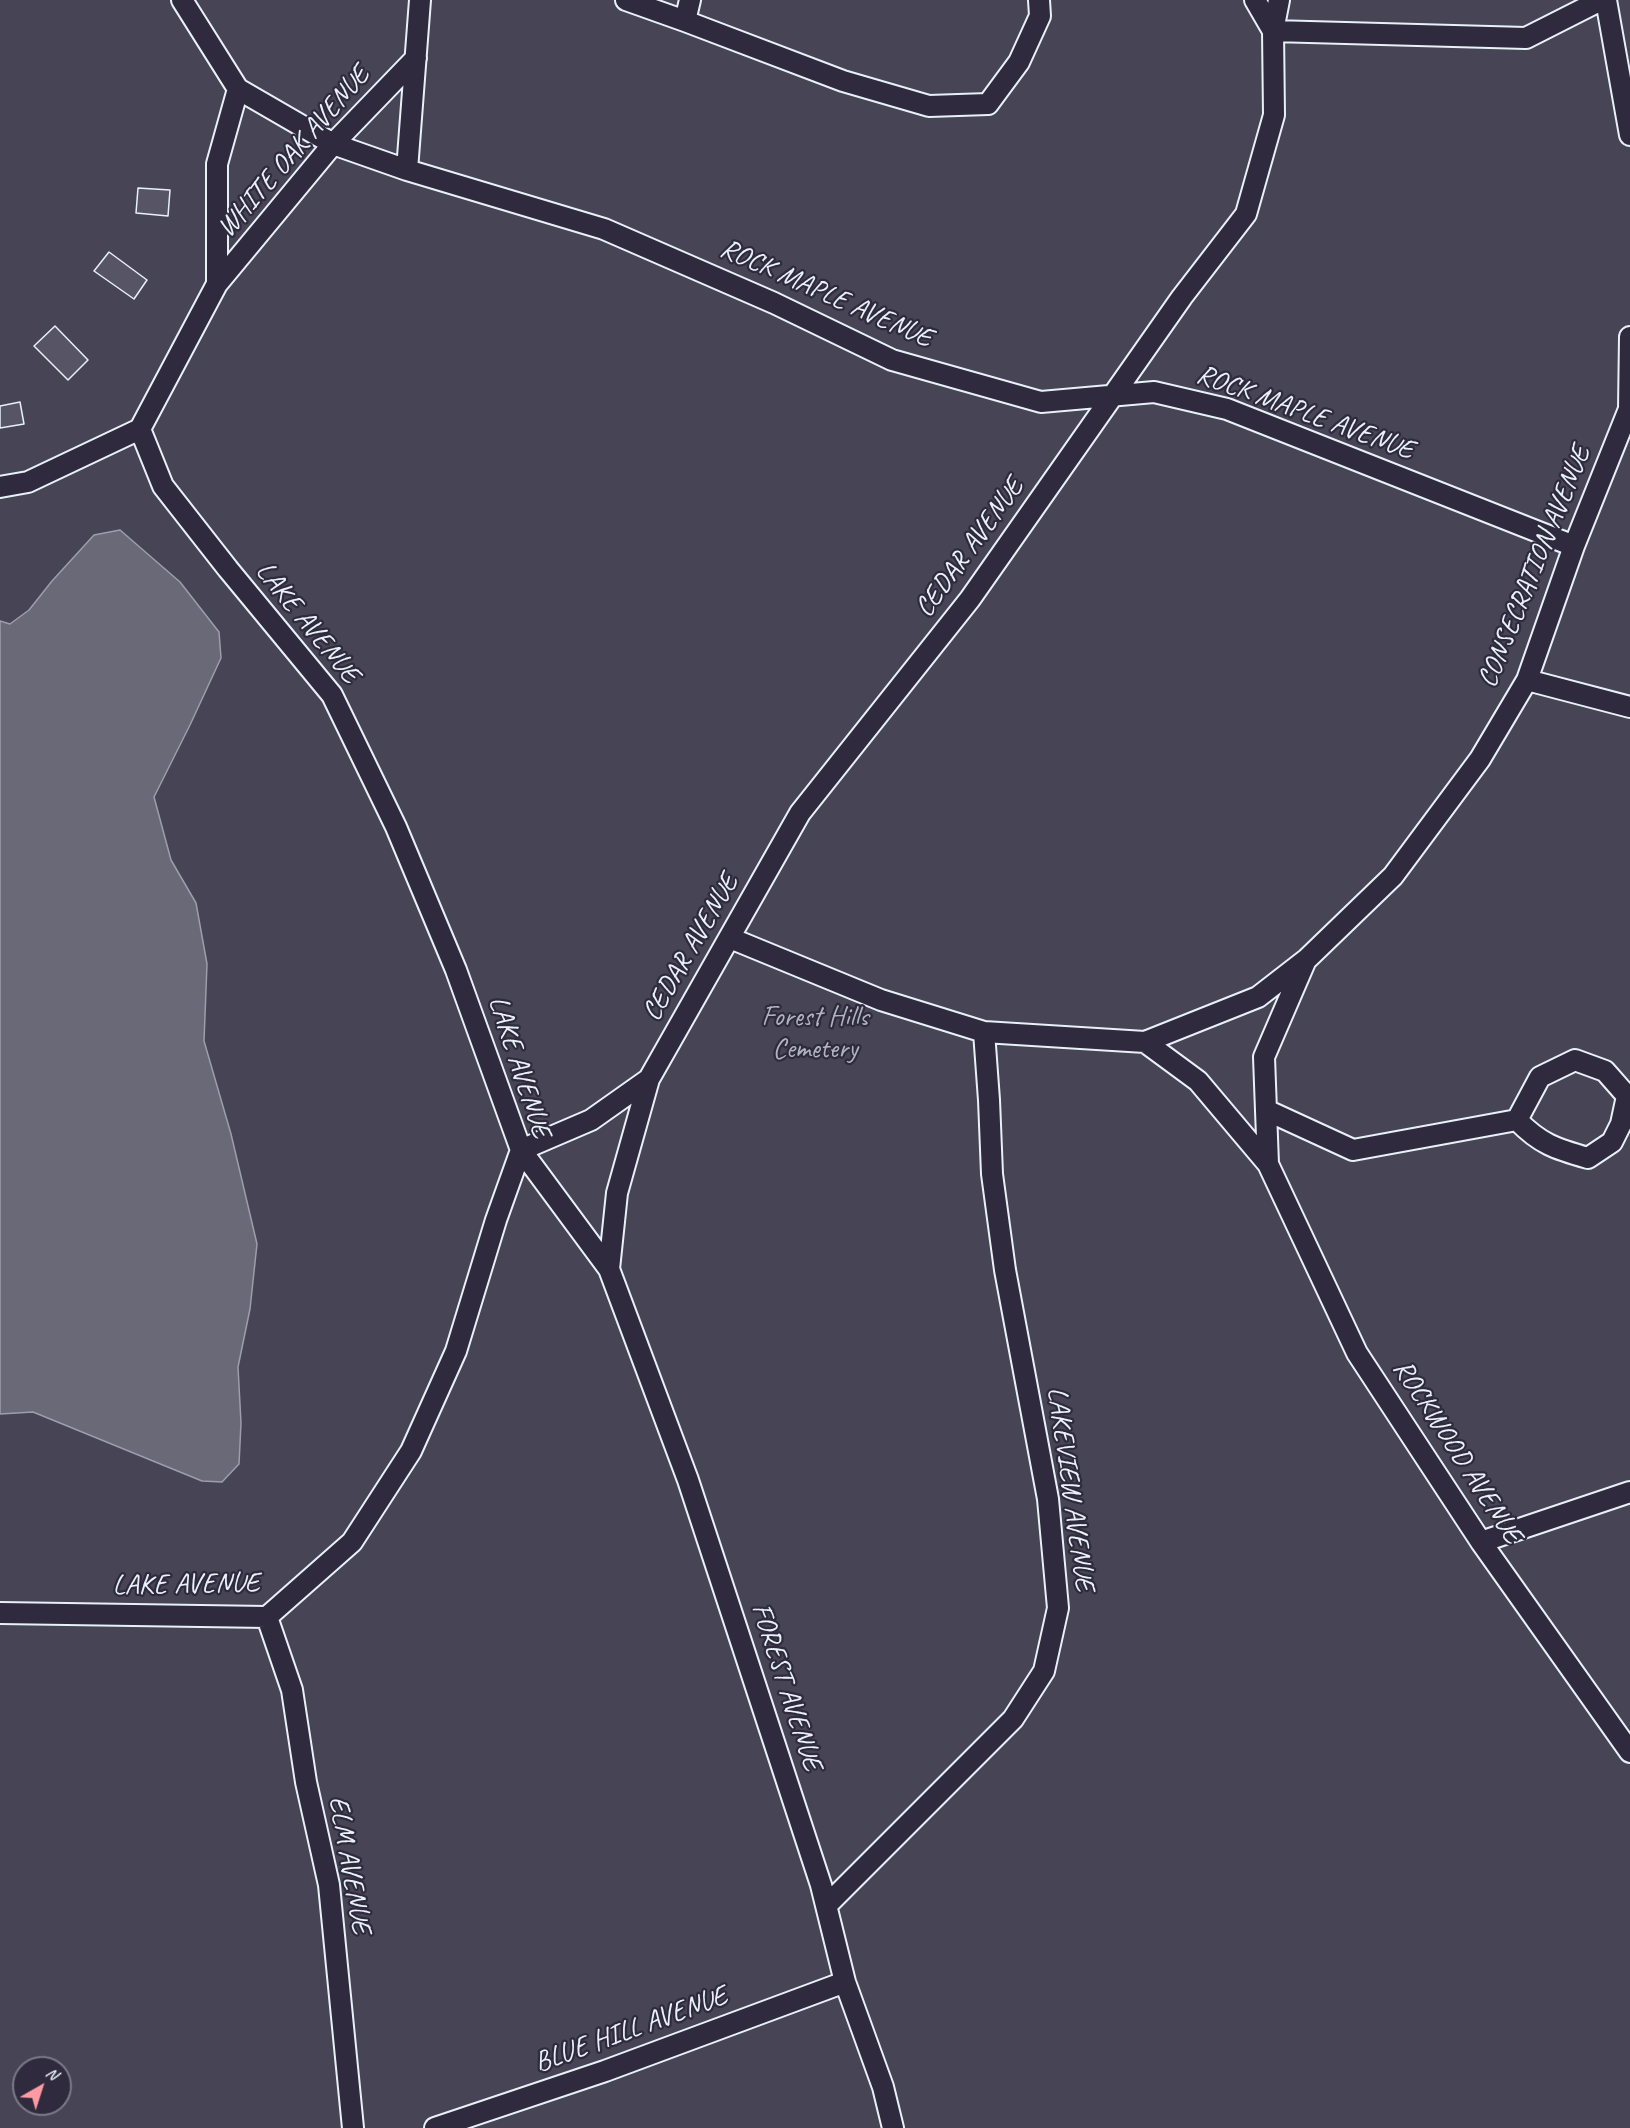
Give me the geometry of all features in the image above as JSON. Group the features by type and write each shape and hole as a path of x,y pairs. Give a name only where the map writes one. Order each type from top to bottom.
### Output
{"lane":[{"path":"182,0 238,89 217,164 217,284"},
{"name":"WHITE OAK AVENUE","path":"407,170 420,0"},
{"path":"626,0 843,81 929,106 988,104 1019,63 1040,16 1039,0"},
{"path":"685,21 690,0"},
{"path":"1255,0 1273,31 1526,38 1601,0"},
{"name":"CEDAR AVENUE","path":"649,1079 800,813 970,599 1182,297 1246,214 1274,115 1273,31 1279,0"},
{"path":"1606,0 1630,135"},
{"name":"WHITE OAK AVENUE","path":"140,429 217,284 333,144 416,58"},
{"name":"ROCK MAPLE AVENUE","path":"238,89 333,144 407,170 604,229 774,303 892,360 1041,402 1154,392 1227,410 1574,546"},
{"name":"CONSECRATION AVENUE","path":"730,938 881,1000 984,1032 1145,1042 1258,997 1307,959 1393,876 1480,759 1527,680 1574,546 1630,409 1630,337"},
{"path":"0,487 28,482 140,429"},
{"name":"LAKE AVENUE","path":"0,1613 267,1617 352,1542 411,1451 456,1351 496,1220 521,1150 456,970 396,827 332,694 228,570 163,486 140,429"},
{"path":"1527,680 1630,707"},
{"name":"ROCKWOOD AVENUE","path":"1268,1164 1264,1057 1307,959"},
{"name":"LAKEVIEW AVENUE","path":"827,1905 1013,1719 1044,1671 1058,1608 1048,1499 1005,1270 992,1174 984,1032"},
{"name":"ROCKWOOD AVENUE","path":"1145,1042 1198,1081 1268,1164 1357,1353 1481,1542 1630,1752"},
{"path":"1575,1060 1605,1071 1627,1096 1621,1124 1612,1142 1588,1158 1562,1150 1533,1136 1517,1120 1540,1077 1575,1060"},
{"path":"521,1150 591,1120 649,1079"},
{"name":"FOREST AVENUE","path":"609,1269 616,1193 649,1079"},
{"path":"1266,1110 1353,1150 1517,1120"},
{"name":"FOREST AVENUE","path":"521,1150 609,1269 688,1480 827,1905 845,1982 883,2087 893,2128"},
{"path":"1481,1542 1630,1492"},
{"name":"ELM AVENUE","path":"267,1617 292,1690 306,1782 328,1885 353,2128"},
{"name":"BLUE HILL AVENUE","path":"435,2128 605,2071 845,1982"}],"green space":[{"name":"Forest Hills Cemetery","path":"0,0 1630,0 1630,2128 0,2128"}],"water":[{"path":"120,530 180,582 219,632 221,658 154,797 171,860 196,903 207,964 204,1041 231,1134 257,1244 250,1309 238,1367 241,1423 239,1464 222,1482 202,1481 33,1412 0,1414 0,621 10,624 29,610 94,535"}],"building":[{"path":"138,188 170,190 168,216 136,213"},
{"path":"109,252 147,280 134,299 94,271"},
{"path":"55,326 88,360 68,380 34,346"},
{"path":"20,402 24,424 0,428 0,406"}]}
